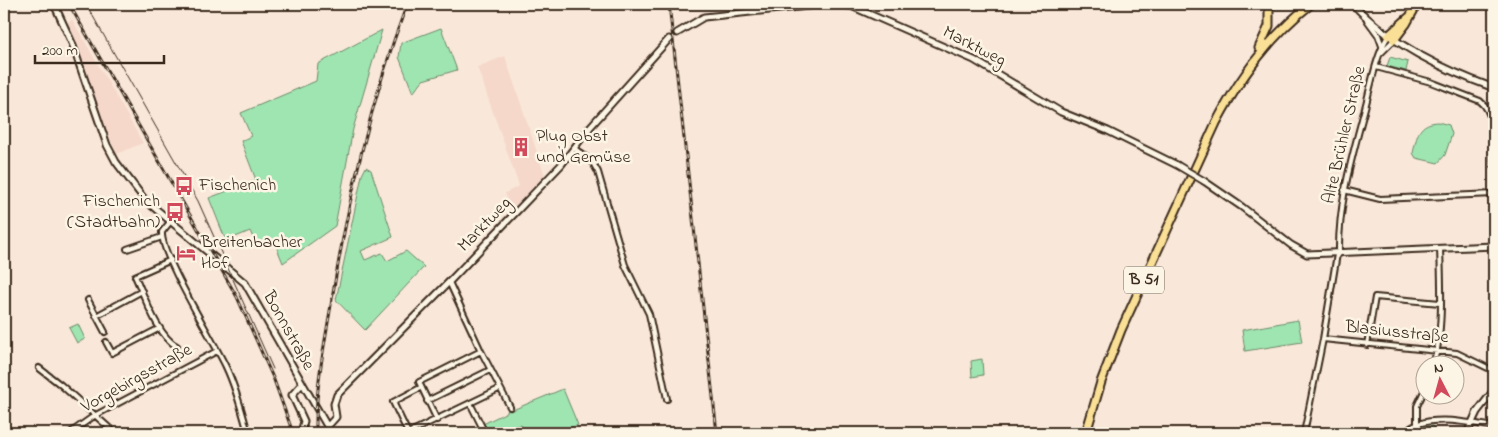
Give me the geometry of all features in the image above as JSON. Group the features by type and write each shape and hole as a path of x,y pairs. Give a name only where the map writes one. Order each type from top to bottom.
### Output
{"highway":[{"path":"1253,64 1268,31 1270,4"},
{"name":"B 51","path":"1086,433 1107,364 1207,141 1232,94 1253,64 1273,38 1311,4"},
{"path":"1391,38 1411,17 1417,4"}],"street":[{"name":"Bonnstraße","path":"54,4 72,43 107,145 133,186 170,222 245,284 331,433"},
{"name":"Marktweg","path":"677,33 704,16 827,4 851,6 974,60 1061,112 1108,131 1177,165 1204,181 1281,238 1307,254 1494,246"},
{"path":"1353,4 1391,38 1425,58 1494,88"},
{"name":"Alte Brühler Straße","path":"1304,433 1338,254 1344,190 1382,46 1378,35 1362,14"},
{"name":"Alte Brühler Straße","path":"1382,46 1391,38"},
{"name":"Alte Brühler Straße","path":"1380,54 1391,38"},
{"name":"Marktweg","path":"327,427 336,417 334,404 337,395 450,282 574,148 591,126 669,39"},
{"path":"1376,67 1432,82 1480,101 1486,106 1491,119 1494,166"},
{"path":"574,148 593,164 598,172 625,265 649,314 666,400"},
{"path":"1344,190 1380,198 1494,194"},
{"path":"170,222 165,226 162,237 171,260 232,381 248,433"},
{"path":"127,249 162,237"},
{"path":"1436,354 1440,303 1440,248"},
{"path":"171,260 135,276 160,328 169,342 177,346"},
{"path":"450,282 499,389 510,407"},
{"path":"96,316 142,291"},
{"path":"1367,345 1375,297 1440,303"},
{"path":"88,300 105,332"},
{"path":"106,342 112,353 160,328"},
{"name":"Blasiusstraße","path":"1323,339 1457,353 1494,372"},
{"name":"Vorgebirgsstraße","path":"71,433 94,416 217,351"},
{"path":"437,420 420,388 421,380 481,351"},
{"path":"39,368 75,396 94,416 115,433"},
{"path":"427,401 490,370"},
{"path":"301,433 304,421 292,395 302,384"},
{"path":"420,388 393,402 405,431 411,433 499,389"},
{"path":"1468,433 1471,423 1494,390"},
{"path":"470,403 485,433"},
{"path":"1417,424 1418,404"},
{"path":"1406,433 1417,424 1439,421 1494,427"}],"shaded area":[{"path":"72,19 143,143 117,154 100,118 68,23"},
{"path":"505,56 545,176 511,211 505,193 519,186 477,67"},
{"path":"1435,429 1461,429 1463,433 1428,433"}],"green space":[{"path":"441,28 457,70 423,80 413,93 399,57 401,43"},
{"path":"382,30 353,129 335,226 283,263 274,241 257,247 250,231 226,241 209,198 256,180 241,141 251,136 241,113 316,81 318,64"},
{"path":"1390,57 1408,62 1406,71 1387,66"},
{"path":"1438,122 1449,125 1452,134 1445,155 1438,163 1416,158 1413,153 1422,128 1431,123"},
{"path":"366,167 371,170 393,237 361,251 365,260 382,253 387,261 406,251 424,267 365,330 336,300 362,175"},
{"path":"1298,320 1302,342 1245,351 1242,330"},
{"path":"78,324 85,339 77,343 69,328"},
{"path":"982,359 983,375 972,377 971,361"},
{"path":"563,389 578,425 565,431 566,433 525,433 521,424 503,433 488,433 483,424 507,412 508,409 510,411"},
{"path":"1432,426 1435,429 1428,433 1410,433 1417,428"}],"tram line":[{"path":"86,4 198,201 273,369"}],"railway":[{"path":"69,4 237,297 274,380 293,433"},
{"path":"316,433 318,385 353,190 371,115 407,4"},
{"path":"669,4 717,433"}],"place":[{"name":"Plug Obst und Gemüse","path":"521,147"},
{"name":"Fischenich","path":"184,186"},
{"name":"Fischenich (Stadtbahn)","path":"175,212"},
{"name":"Breitenbacher Hof","path":"186,253"}]}
